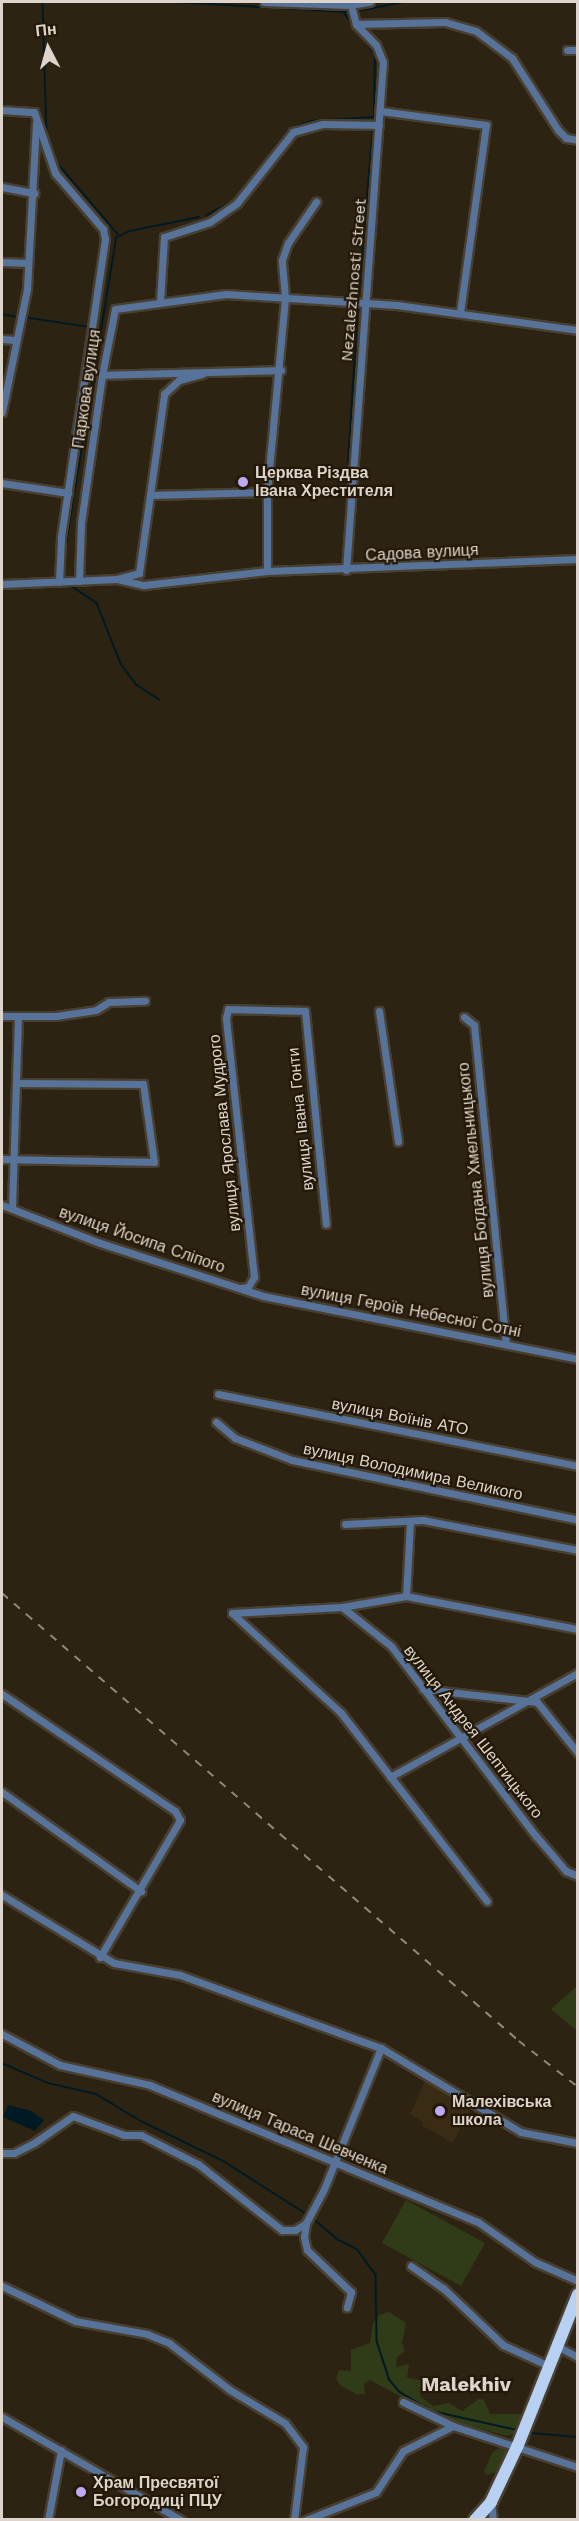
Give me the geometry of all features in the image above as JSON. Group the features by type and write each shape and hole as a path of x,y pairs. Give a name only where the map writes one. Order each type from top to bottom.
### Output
{"highway":[{"path":"475,2520 491,2502 518,2445 578,2294"}],"street":[{"path":"264,2 370,2"},
{"name":"Nezalezhnosti Street","path":"346,570 382,58 356,24 350,3"},
{"path":"356,24 445,22 476,31 512,58 558,130 566,138 578,140"},
{"path":"567,50 578,50"},
{"path":"2,110 30,110 36,117 55,174 103,228 105,239 68,494 59,582"},
{"path":"380,111 483,123 487,128 460,313"},
{"path":"2,412 21,317 28,263 34,192 36,117"},
{"path":"160,302 164,237 210,222 237,203 293,132 328,124 379,125"},
{"path":"2,188 34,192"},
{"path":"267,571 267,492 281,370 285,297 282,260 288,243 316,202"},
{"path":"2,262 28,263"},
{"name":"Паркова вулиця","path":"79,581 81,523 112,311 216,294 365,302"},
{"path":"365,302 578,330"},
{"path":"2,339 15,340"},
{"path":"102,375 281,370"},
{"path":"2,584 117,579 136,575 142,567 164,394 179,380 202,374"},
{"path":"2,483 68,494"},
{"path":"150,495 267,492"},
{"name":"Садова вулиця","path":"117,579 144,585 267,571 346,570 578,559"},
{"path":"2,1016 80,1013 109,1002 145,1001"},
{"name":"вулиця Ярослава Мудрого","path":"240,1288 248,1287 254,1278 226,1018 233,1007 306,1011"},
{"name":"вулиця Івана Гонти","path":"306,1011 326,1224"},
{"path":"379,1011 398,1142"},
{"path":"12,1208 18,1016"},
{"name":"вулиця Богдана Хмельницького","path":"464,1017 474,1025 506,1344"},
{"path":"2,1158 154,1162 143,1084 16,1083"},
{"name":"вулиця Йосипа Сліпого","path":"2,1205 99,1243 240,1288"},
{"name":"вулиця Героїв Небесної Сотні","path":"240,1288 578,1359"},
{"name":"вулиця Воїнів АТО","path":"218,1394 578,1466"},
{"name":"вулиця Володимира Великого","path":"216,1422 235,1438 291,1460 578,1520"},
{"path":"345,1524 423,1520 578,1550"},
{"path":"406,1596 410,1521"},
{"path":"487,1901 336,1707 232,1613 342,1607 406,1596 578,1629"},
{"name":"вулиця Андрея Шептицького","path":"342,1607 390,1647 558,1863 578,1876"},
{"path":"390,1777 578,1673"},
{"path":"423,1689 537,1702 578,1753"},
{"path":"2,1694 175,1811 179,1825 141,1891 99,1956"},
{"path":"2,1792 141,1891"},
{"path":"2,1895 114,1964 180,1975 381,2048 521,2132 578,2143"},
{"name":"вулиця Тараса Шевченка","path":"2,2034 60,2065 150,2085 333,2164 478,2222 506,2238 535,2262 578,2281"},
{"path":"347,2307 351,2292 308,2250 304,2237 306,2223 381,2048"},
{"path":"2,2153 14,2153 34,2143 73,2116 124,2135 141,2135 198,2164 282,2230 295,2230 306,2223"},
{"path":"411,2266 443,2288 503,2344 549,2366"},
{"path":"2,2286 75,2321 147,2334 169,2343 230,2391 285,2423 303,2447 294,2520"},
{"path":"557,2346 578,2357"},
{"path":"403,2402 453,2426 518,2445 578,2467"},
{"path":"2,2417 181,2520"},
{"path":"306,2520 376,2492 404,2451 453,2426"},
{"path":"48,2520 61,2450"},
{"path":"491,2502 493,2520"}],"shaded area":[{"name":"Малехівська школа","path":"426,2079 471,2108 453,2143 422,2126 423,2122 410,2114"}],"green space":[{"path":"577,1986 577,2031 551,2009"},
{"path":"406,2200 485,2243 461,2286 382,2243"},
{"path":"389,2312 406,2323 402,2343 405,2351 397,2357 396,2367 409,2364 407,2378 426,2381 420,2388 421,2397 433,2406 449,2403 462,2411 479,2399 484,2400 490,2414 521,2414 517,2433 507,2436 442,2418 426,2405 414,2404 370,2380 364,2383 365,2394 356,2394 340,2385 336,2379 339,2370 351,2371 351,2350 370,2343 373,2323 379,2315"},
{"path":"505,2444 508,2456 501,2470 487,2475 484,2471 492,2453"}],"water":[{"path":"8,2105 31,2111 44,2120 35,2131 3,2117"}],"waterway":[{"path":"43,2 47,139"},
{"path":"176,2 346,12"},
{"path":"358,11 404,2"},
{"path":"291,128 311,121 374,117 375,55 344,13"},
{"path":"359,291 373,128"},
{"path":"207,215 233,201 287,132"},
{"path":"53,158 118,234"},
{"path":"65,573 65,550 116,238 130,231 199,217"},
{"path":"348,464 358,306"},
{"path":"2,314 18,317"},
{"path":"23,317 90,327"},
{"path":"68,584 97,603 121,664 137,685 160,700"},
{"path":"2,2063 48,2083 96,2094 141,2121 225,2162 305,2213"},
{"path":"313,2218 337,2239 357,2249 376,2275 377,2341 389,2379 400,2392 432,2411 517,2430"},
{"path":"531,2433 578,2437"}],"railway":[{"path":"2,1593 519,2041 578,2087"}],"place":[{"name":"Церква Різдва Івана Хрестителя","path":"243,482"},
{"name":"Малехівська школа","path":"440,2111"},
{"name":"Храм Пресвятої Богородиці ПЦУ","path":"81,2492"}],"district":[{"name":"Malekhiv","path":"466,2384"}]}
